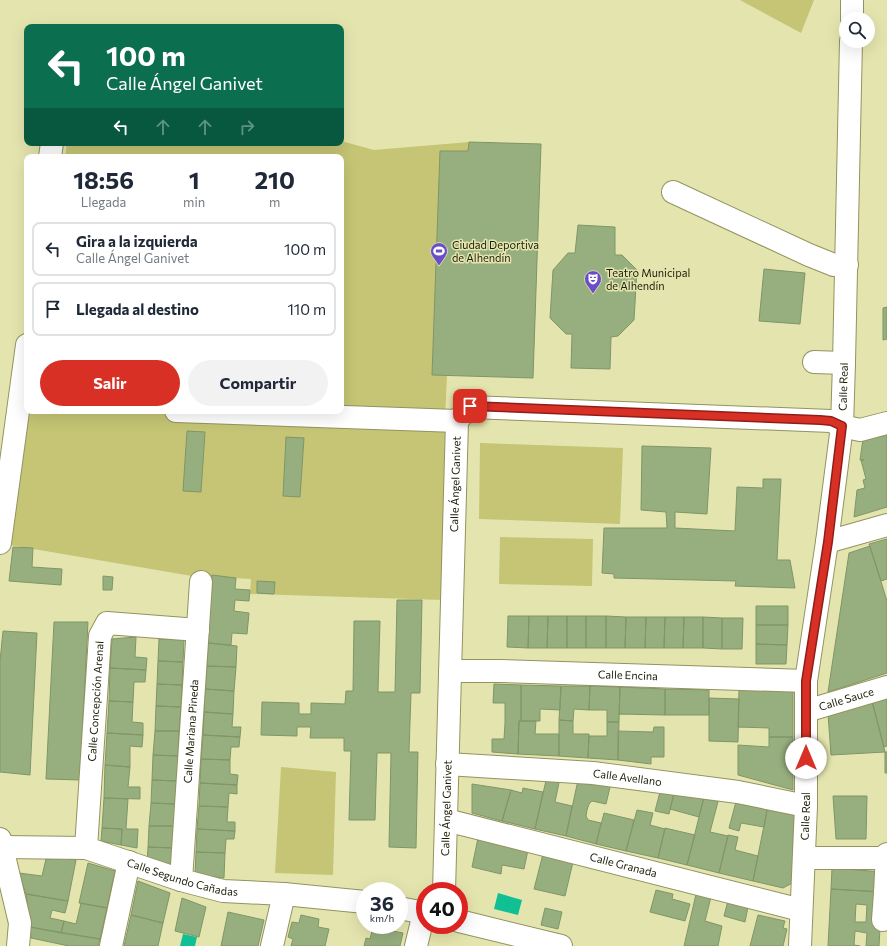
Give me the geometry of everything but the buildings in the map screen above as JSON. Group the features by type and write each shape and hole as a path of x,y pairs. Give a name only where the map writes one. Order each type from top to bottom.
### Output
{"street":[{"path":"852,0 852,12"},
{"name":"Calle Real","path":"800,946 806,806 806,681 828,542 842,426 847,265 851,48"},
{"path":"673,192 809,255 834,265 847,265"},
{"path":"814,362 844,362"},
{"path":"0,543 24,367"},
{"name":"Calle Ángel Ganivet","path":"444,882 457,421 470,406 820,420 831,421 842,426"},
{"path":"260,414 457,421"},
{"path":"842,426 860,430 887,423"},
{"path":"828,542 887,525"},
{"name":"Calle Mariana Pineda","path":"181,880 201,582"},
{"name":"Calle Concepción Arenal","path":"86,848 100,636 108,623 198,630"},
{"name":"Calle Encina","path":"450,672 500,671 806,681"},
{"name":"Calle Sauce","path":"806,711 887,687"},
{"name":"Calle Avellano","path":"447,764 594,773 738,792 806,806"},
{"name":"Calle Granada","path":"446,820 802,910"},
{"path":"1,843 20,923 18,946"},
{"name":"Calle Segundo Cañadas","path":"1,843 86,848 181,880 224,891 284,894 356,901"},
{"path":"883,920 886,893 887,854"},
{"path":"804,858 887,858"},
{"path":"111,946 129,862"},
{"path":"272,946 284,894"},
{"path":"468,923 561,946"},
{"path":"416,946 419,934"}],"shaded area":[{"path":"740,0 814,0 801,33"},
{"name":"Ciudad Deportiva de Alhendín","path":"344,142 374,150 469,142 541,144 533,378 447,375 443,600 250,594 251,579 192,576 10,545 29,414 344,414 344,154 65,154 67,146 344,146"},
{"path":"480,443 623,448 620,524 479,519"},
{"path":"500,537 593,539 592,586 499,584"},
{"path":"281,767 336,772 333,875 275,873"},
{"path":"498,893 522,900 518,915 494,909"},
{"path":"183,934 197,937 195,946 180,946"}],"place":[{"name":"Ciudad Deportiva de Alhendín","path":"439,266"},
{"name":"Teatro Municipal de Alhendín","path":"593,294"}],"route":[{"path":"470,406 820,420 831,421 842,426 828,542 806,681 806,758"}]}
